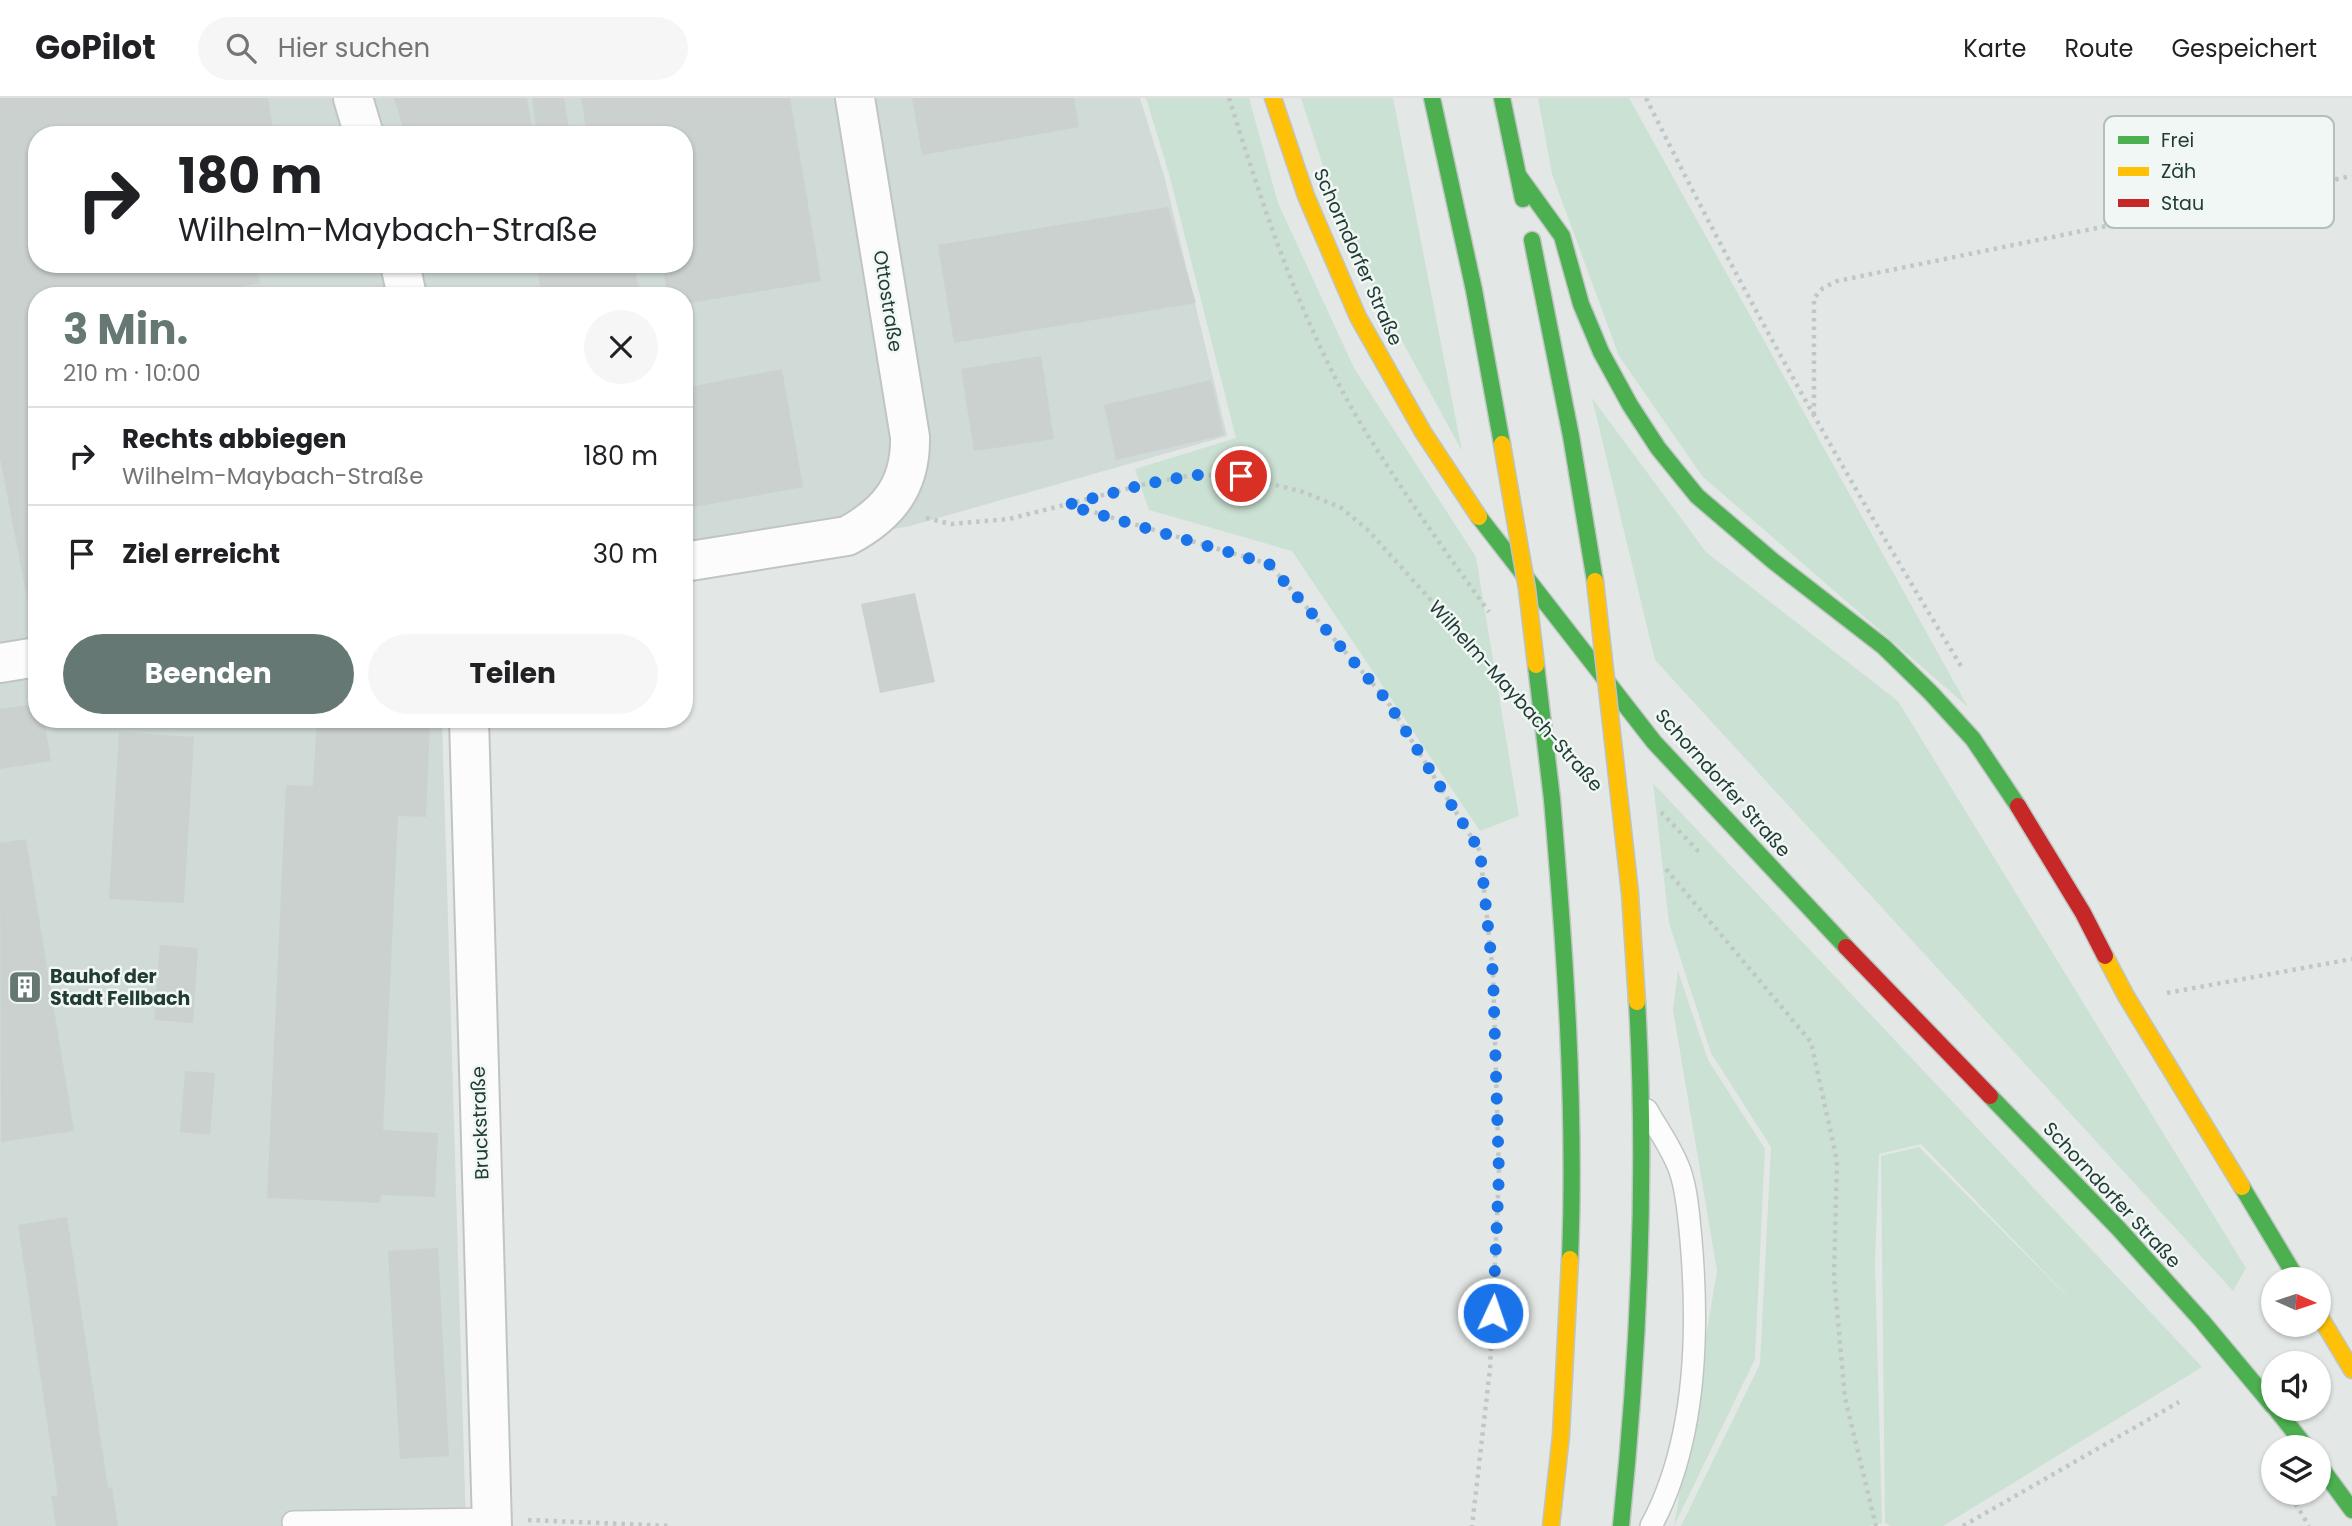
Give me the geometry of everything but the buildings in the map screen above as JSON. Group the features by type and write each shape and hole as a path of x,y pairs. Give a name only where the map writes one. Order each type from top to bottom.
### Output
{"main road":[{"name":"Schorndorfer Straße","path":"1273,98 1306,196 1358,317 1416,420 1477,515 1654,742 1835,936 2118,1228 2261,1392"},
{"path":"1432,98 1474,290 1527,589 1552,799 1567,983 1572,1201 1568,1308 1551,1526"},
{"path":"1502,98 1571,436 1595,581 1630,893 1641,1097 1641,1220 1630,1452 1621,1526"},
{"path":"1518,175 1562,236 1581,304 1601,352 1630,405 1666,458 1697,496 1773,561 1884,647 1973,739 2013,798 2083,913 2126,996 2290,1267"},
{"path":"2331,1335 2352,1370"},
{"name":"Schorndorfer Straße","path":"2285,1421 2296,1435"},
{"path":"2331,1481 2352,1510"}],"street":[{"path":"353,98 361,126"},
{"name":"Ottostraße","path":"855,98 911,437 911,457 907,472 892,501"},
{"path":"693,561 846,536 864,527 892,501"},
{"name":"Bruckstraße","path":"469,728 492,1522"}],"lane":[{"path":"1641,1097 1681,1171 1690,1224 1695,1286 1693,1348 1686,1418 1677,1464 1651,1526"},
{"path":"293,1522 492,1522"}],"path":[{"path":"1646,98 1698,203 1814,417 1814,298 1822,288 1837,281 2104,227"},
{"path":"2334,180 2352,176"},
{"name":"Wilhelm-Maybach-Straße","path":"892,501 911,514 951,524 1009,519 1146,484 1193,475 1241,476 1303,492 1340,507 1367,529 1503,680"},
{"path":"1067,505 1269,564 1386,699 1480,851 1493,974 1499,1174 1490,1369 1472,1526"},
{"path":"1660,861 1811,1042 1837,1161 1834,1277 1845,1398 1875,1526"},
{"path":"2164,994 2352,959"},
{"path":"1963,1526 2179,1402"},
{"path":"2296,1505 2309,1526"},
{"path":"492,1522 672,1526"}],"shaded area":[{"path":"0,98 1140,98 1165,179 1227,436 910,526 693,566 693,287 28,287 28,728 442,728 466,1526 0,1526"}],"green space":[{"path":"1146,98 1249,98 1278,203 1354,368 1476,557 1519,816 1480,831 1292,551 1149,510 1135,469 1236,438 1169,174"},
{"path":"1301,98 1393,98 1462,451 1347,240"},
{"path":"1538,98 1629,98 1968,707 1702,476 1619,356 1552,174"},
{"path":"1592,398 1706,552 1898,701 2246,1268 2233,1291 1655,660"},
{"path":"1653,783 2202,1367 1943,1526 1891,1526 1885,1523 1881,1156 1919,1147 2084,1313 1921,1144 1879,1154 1875,1263 1882,1523 1868,1526 1681,1526 1760,1364 1771,1147 1711,1053 1669,923"},
{"path":"1678,971 1708,1060 1765,1149 1755,1359 1674,1526 1717,1271 1673,1010"}],"traffic: fast":[{"path":"1432,98 1474,290 1502,444"},
{"path":"1502,98 1523,199"},
{"path":"1518,175 1562,236 1581,304 1601,352 1630,405 1658,448 1697,496 1773,561 1884,647 1931,693 1973,739 2018,806"},
{"path":"1532,240 1571,436 1595,581"},
{"path":"1479,517 1654,742 1846,947"},
{"path":"1536,665 1552,799"},
{"path":"1552,799 1568,1029 1572,1144 1570,1259"},
{"path":"1621,1526 1640,1264 1641,1133 1637,1002"},
{"path":"1990,1096 2118,1228 2261,1392"},
{"path":"2242,1187 2290,1267"},
{"path":"2285,1421 2297,1435"},
{"path":"2331,1481 2352,1510"}],"traffic: slow":[{"path":"1273,98 1306,196 1358,317 1423,432 1479,517"},
{"path":"1502,444 1527,589 1536,665"},
{"path":"1595,581 1630,893"},
{"path":"1630,893 1637,1002"},
{"path":"2105,956 2126,996 2242,1187"},
{"path":"1551,1526 1561,1435 1570,1259"},
{"path":"2331,1335 2352,1370"}],"traffic: jam":[{"path":"2018,806 2083,913 2105,956"},
{"path":"1846,947 1990,1096"}],"place":[{"name":"Bauhof der Stadt Fellbach","path":"25,987"}],"route":[{"path":"1241,476 1193,475 1146,484 1067,505 1269,564 1386,699 1480,851 1493,974 1499,1174 1493,1313"}]}
